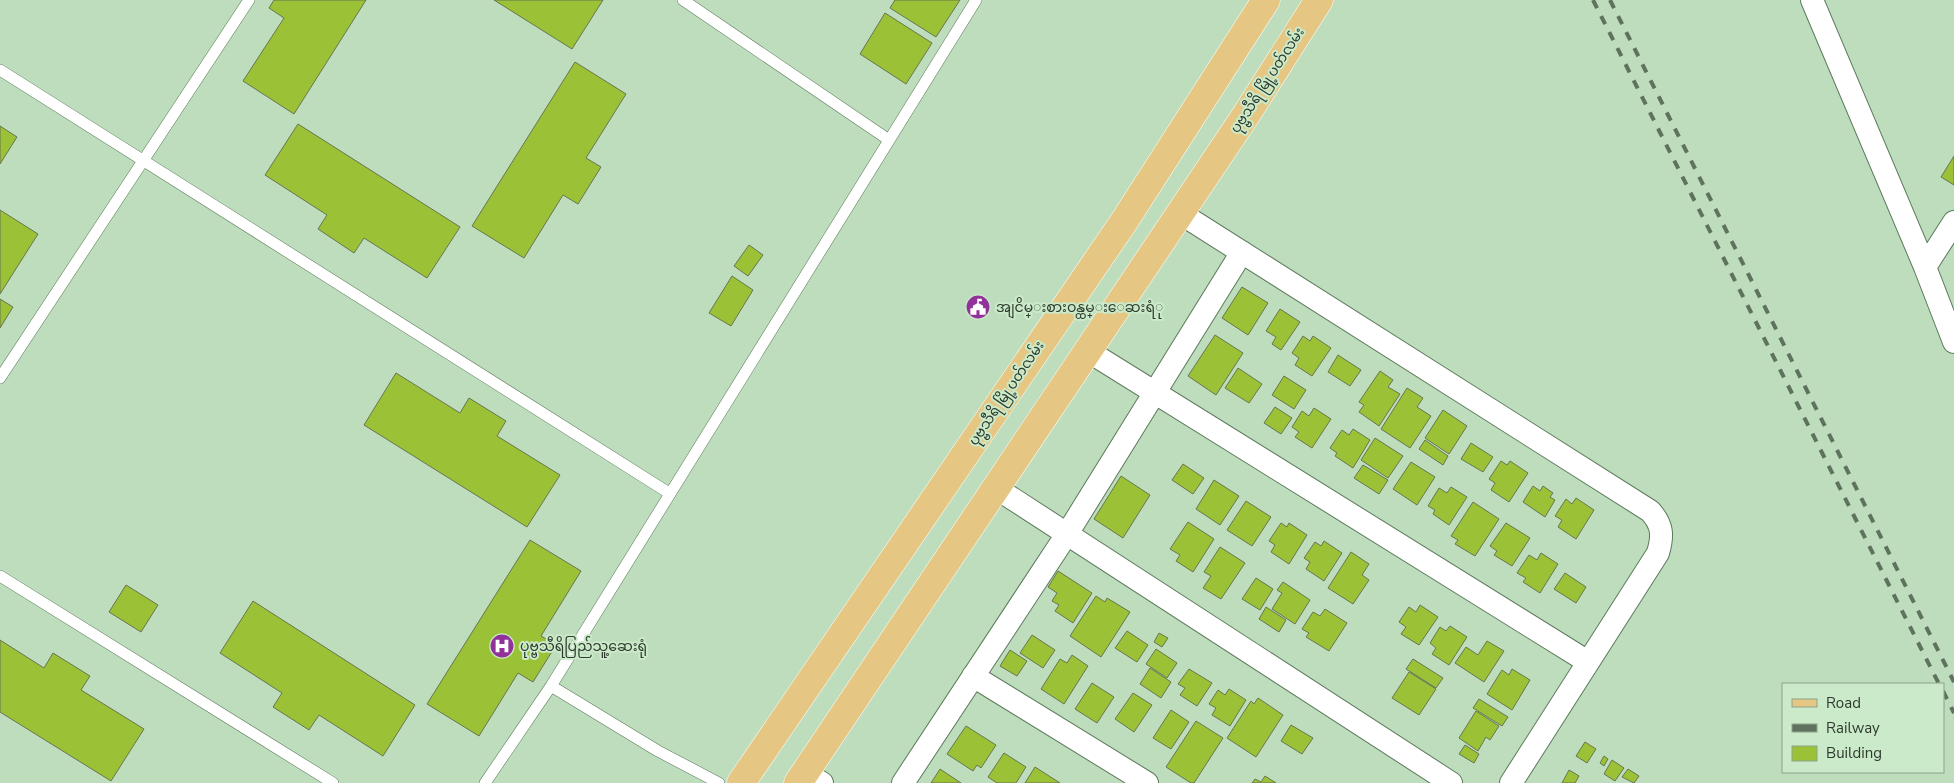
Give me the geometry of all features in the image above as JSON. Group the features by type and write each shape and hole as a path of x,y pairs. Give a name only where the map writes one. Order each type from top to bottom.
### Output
{"main road":[{"name":"ပုဗ္ဗသီရိ မြို့ပတ်လမ်း","path":"741,783 1119,228 1266,0"},
{"name":"ပုဗ္ဗသီရိ မြို့ပတ်လမ်း","path":"808,780 996,488 1246,115 1319,0"}],"street":[{"path":"1812,0 1925,268 1954,342"},
{"path":"1180,213 1650,511 1657,519 1662,530 1658,553 1511,783"},
{"path":"1925,268 1954,222"},
{"path":"903,783 1067,534 1242,252"},
{"path":"1088,351 1588,662"},
{"path":"996,488 1451,783"},
{"path":"973,676 1148,783"}],"lane":[{"path":"0,378 249,0"},
{"path":"683,0 889,140"},
{"path":"486,783 551,686 976,0"},
{"path":"0,70 669,493"},
{"path":"0,576 333,783"},
{"path":"551,686 658,751 719,783"}],"building":[{"path":"274,0 366,0 294,114 243,81 284,18 269,8"},
{"path":"494,0 603,0 572,49"},
{"path":"895,0 960,0 936,37 890,8"},
{"path":"885,13 932,43 906,84 860,54"},
{"path":"575,62 626,94 586,158 601,167 578,204 563,195 524,258 472,226"},
{"path":"298,124 460,227 427,278 364,238 354,253 318,229 327,215 265,175"},
{"path":"0,126 17,137 0,164"},
{"path":"1954,156 1954,185 1941,177"},
{"path":"0,210 38,234 0,294"},
{"path":"749,245 763,255 748,276 734,266"},
{"path":"732,276 753,290 731,326 709,313"},
{"path":"1242,287 1268,303 1248,335 1222,318"},
{"path":"0,299 13,307 0,328"},
{"path":"1280,309 1300,322 1281,350 1272,344 1276,337 1266,331"},
{"path":"1215,335 1243,353 1216,395 1188,376"},
{"path":"1303,336 1310,341 1313,336 1331,348 1312,376 1295,365 1299,358 1292,353"},
{"path":"1338,355 1361,370 1350,386 1328,372"},
{"path":"1238,368 1262,384 1249,403 1225,388"},
{"path":"1380,371 1393,380 1388,387 1400,394 1379,426 1359,412 1364,405 1359,402"},
{"path":"396,373 460,413 469,398 506,421 497,436 560,475 527,527 364,425"},
{"path":"1284,376 1306,390 1294,409 1272,395"},
{"path":"1407,388 1423,398 1417,407 1431,416 1410,448 1381,429"},
{"path":"1275,407 1292,418 1281,434 1264,423"},
{"path":"1314,408 1331,419 1312,448 1295,437 1299,432 1292,427 1302,411 1309,416"},
{"path":"1443,410 1467,426 1449,454 1425,438"},
{"path":"1353,429 1370,440 1353,468 1335,456 1337,453 1330,448 1342,430 1349,435"},
{"path":"1375,438 1403,456 1388,478 1361,460"},
{"path":"1425,440 1448,456 1443,465 1419,449"},
{"path":"1471,443 1493,457 1483,472 1461,459"},
{"path":"1501,461 1507,465 1510,461 1528,473 1509,502 1491,490 1495,483 1489,479"},
{"path":"1411,462 1435,477 1417,505 1393,489"},
{"path":"1183,464 1204,478 1193,494 1172,480"},
{"path":"1363,465 1388,480 1379,494 1354,478"},
{"path":"1121,476 1150,495 1123,538 1094,519"},
{"path":"1214,480 1239,496 1220,525 1196,509"},
{"path":"1533,486 1540,491 1543,486 1553,493 1550,497 1555,500 1545,517 1523,502"},
{"path":"1451,487 1467,497 1449,525 1433,514 1435,510 1428,506 1439,488 1447,493"},
{"path":"1576,498 1594,510 1576,539 1558,527 1562,520 1555,516 1566,499 1572,504"},
{"path":"1246,501 1271,517 1252,546 1227,530"},
{"path":"1473,502 1499,519 1475,556 1455,544 1458,540 1451,536"},
{"path":"1188,522 1214,539 1193,572 1176,561 1180,555 1170,549"},
{"path":"1281,523 1287,527 1289,523 1307,535 1289,564 1271,552 1275,545 1269,541"},
{"path":"1506,523 1530,538 1512,566 1494,555 1497,551 1490,546"},
{"path":"530,540 581,571 541,636 556,645 533,682 518,673 479,736 427,704"},
{"path":"1324,541 1342,553 1324,581 1306,569 1310,562 1304,558 1315,542 1321,546"},
{"path":"1220,547 1245,563 1221,599 1203,588 1211,576 1204,572"},
{"path":"1351,552 1369,564 1362,575 1369,580 1353,604 1328,588"},
{"path":"1541,553 1558,564 1540,593 1523,582 1526,578 1517,573 1529,555 1537,560"},
{"path":"1058,571 1092,593 1073,623 1055,611 1059,605 1052,601 1057,593 1048,587"},
{"path":"1565,573 1586,587 1576,603 1554,589"},
{"path":"1256,578 1273,589 1260,610 1242,599"},
{"path":"1283,582 1310,600 1295,624 1272,609 1282,593 1277,590"},
{"path":"126,585 158,605 141,632 109,612"},
{"path":"1096,596 1105,602 1107,598 1130,612 1101,657 1070,636"},
{"path":"253,601 415,705 383,756 319,715 309,730 273,707 282,693 220,653"},
{"path":"1420,605 1438,617 1419,645 1401,634 1406,627 1399,622 1409,607 1416,612"},
{"path":"1266,607 1286,620 1279,632 1259,619"},
{"path":"1325,609 1347,623 1329,651 1306,637 1309,633 1302,629 1313,612 1320,616"},
{"path":"1450,626 1467,637 1449,665 1432,654 1436,648 1430,643 1440,627 1446,631"},
{"path":"1127,631 1148,645 1137,662 1115,648"},
{"path":"1159,633 1168,638 1162,647 1154,642"},
{"path":"1032,635 1055,650 1043,668 1020,653"},
{"path":"0,640 44,668 53,653 90,676 81,690 144,729 111,781 0,712"},
{"path":"1487,641 1504,651 1484,682 1455,663 1466,647 1478,655"},
{"path":"1156,649 1177,663 1167,678 1146,664"},
{"path":"1010,650 1027,661 1017,676 1000,666"},
{"path":"1072,655 1088,666 1064,704 1041,689 1060,659 1067,663"},
{"path":"1413,659 1443,678 1436,688 1406,669"},
{"path":"1150,668 1171,682 1161,698 1140,684"},
{"path":"1189,669 1212,683 1197,706 1180,695 1185,688 1178,684"},
{"path":"1512,669 1530,680 1512,710 1487,694 1502,670 1509,675"},
{"path":"1409,672 1436,689 1419,715 1392,698"},
{"path":"1092,683 1114,697 1097,723 1075,709"},
{"path":"1229,689 1246,700 1230,726 1212,715 1216,708 1209,704 1218,690 1225,695"},
{"path":"1133,693 1152,705 1134,732 1115,719"},
{"path":"1258,698 1283,715 1256,757 1227,738 1251,701 1254,704"},
{"path":"1479,699 1508,717 1502,726 1473,708"},
{"path":"1171,710 1189,722 1171,749 1153,738"},
{"path":"1476,711 1499,726 1490,740 1486,737 1478,751 1459,738"},
{"path":"1196,721 1223,738 1194,783 1191,783 1166,767"},
{"path":"1291,725 1313,738 1302,754 1281,741"},
{"path":"966,726 996,745 981,768 977,765 973,771 947,754"},
{"path":"1585,742 1596,749 1587,763 1576,756"},
{"path":"1465,745 1479,754 1474,763 1459,754"},
{"path":"1004,753 1026,767 1016,783 997,783 988,777"},
{"path":"1604,756 1608,759 1604,766 1600,763"},
{"path":"1612,760 1624,768 1615,781 1604,774"},
{"path":"1035,767 1060,783 1025,783"},
{"path":"940,769 961,783 931,783"},
{"path":"1628,769 1639,776 1634,783 1622,777"},
{"path":"1569,770 1579,776 1575,783 1562,783"},
{"path":"1265,776 1276,783 1252,783 1255,779 1261,782"}],"railway":[{"path":"1593,0 1938,683"},
{"path":"1610,0 1954,682"},
{"path":"1944,693 1954,713"}],"place":[{"name":"အျငိမ္းစားဝန္ထမ္းေဆးရံု","path":"978,307"},
{"name":"ပုဗ္ဗသီရိပြည်သူ့ဆေးရုံ","path":"502,646"}]}
